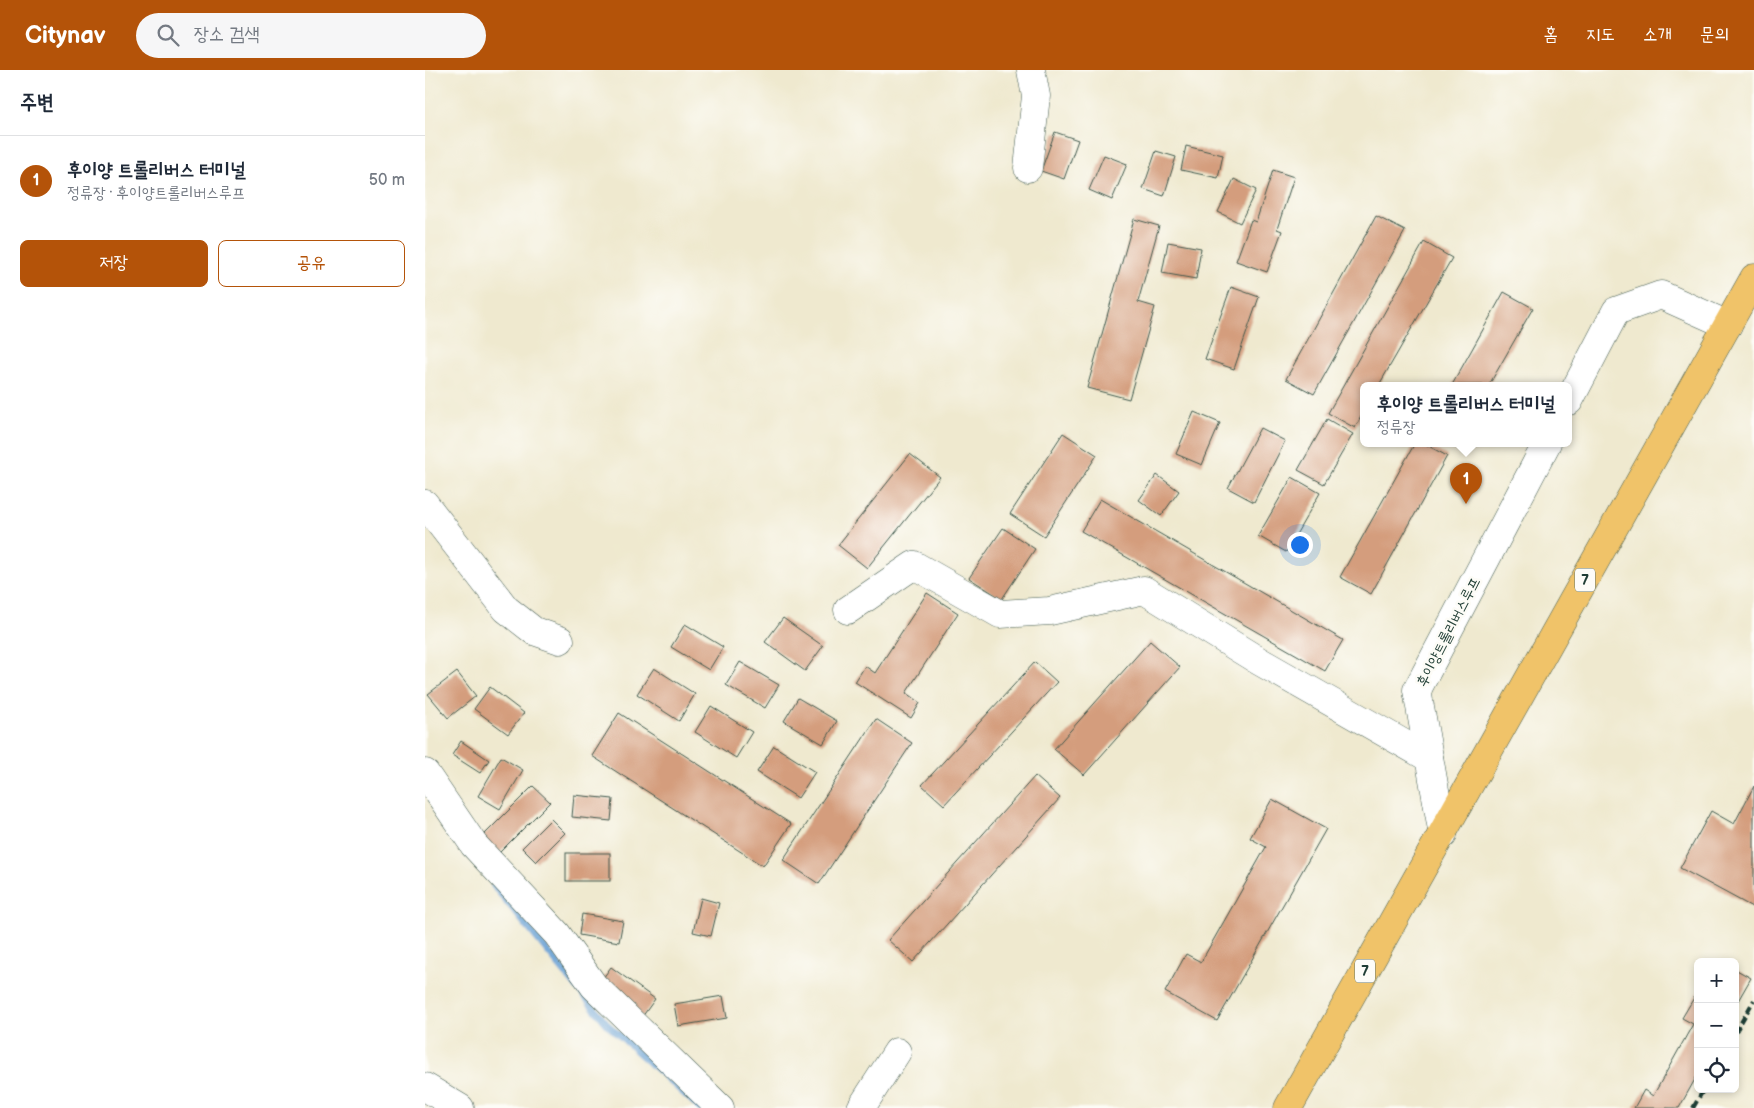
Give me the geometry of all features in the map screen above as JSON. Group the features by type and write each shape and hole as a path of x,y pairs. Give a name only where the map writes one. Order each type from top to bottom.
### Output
{"highway":[{"name":"7","path":"1288,1108 1443,835 1754,278"}],"street":[{"path":"1028,168 1036,96 1031,70"},
{"path":"1572,395 1616,311 1661,296 1728,325"},
{"name":"후이양트롤리버스루프","path":"1443,835 1417,690 1545,447"},
{"path":"425,504 506,609 534,631 560,640"},
{"path":"848,610 914,565 1000,614 1050,611 1144,590 1259,661 1429,758"},
{"path":"425,773 474,845 557,934 594,986 720,1108"},
{"path":"861,1108 897,1052"},
{"path":"425,1087 460,1108"}],"building":[{"path":"1055,132 1078,140 1064,179 1041,171"},
{"path":"1186,146 1223,155 1218,178 1181,170"},
{"path":"1156,151 1176,157 1164,196 1143,189"},
{"path":"1104,155 1127,164 1112,200 1089,190"},
{"path":"1273,170 1294,177 1277,229 1282,231 1267,272 1236,261 1251,220 1256,222"},
{"path":"1234,179 1256,190 1240,223 1218,212"},
{"path":"1376,216 1405,231 1314,394 1286,379"},
{"path":"1134,219 1159,226 1138,302 1155,307 1129,399 1087,388"},
{"path":"1168,242 1201,248 1196,279 1162,273"},
{"path":"1424,242 1452,258 1381,382 1360,382 1360,419 1355,428 1328,413"},
{"path":"1231,287 1259,297 1234,369 1205,359"},
{"path":"1504,292 1533,308 1491,382 1454,382"},
{"path":"1194,412 1220,423 1202,465 1176,454"},
{"path":"1327,419 1353,434 1324,484 1298,470"},
{"path":"1260,428 1285,441 1254,502 1228,488"},
{"path":"1063,433 1097,455 1044,536 1010,514"},
{"path":"1413,447 1430,447 1447,456 1371,594 1340,577"},
{"path":"910,454 940,477 867,568 838,545"},
{"path":"1157,475 1179,491 1161,516 1139,500"},
{"path":"1292,477 1320,493 1286,552 1258,536"},
{"path":"1100,499 1343,640 1325,671 1081,531"},
{"path":"1003,528 1035,549 1002,599 969,578"},
{"path":"927,593 958,613 906,693 920,703 911,718 855,682 865,666 875,673"},
{"path":"783,618 823,646 805,671 765,642"},
{"path":"685,624 723,647 709,670 671,647"},
{"path":"1150,641 1180,667 1084,775 1054,749"},
{"path":"740,662 779,685 765,708 726,685"},
{"path":"1035,662 1057,682 944,805 922,785"},
{"path":"654,668 695,694 679,721 637,694"},
{"path":"457,672 476,696 448,718 428,694"},
{"path":"490,687 524,713 508,734 474,709"},
{"path":"798,698 837,721 823,744 784,721"},
{"path":"711,706 752,732 736,758 695,732"},
{"path":"619,713 791,824 763,866 592,756"},
{"path":"876,719 912,743 819,884 783,860"},
{"path":"461,741 489,760 480,773 452,755"},
{"path":"774,746 815,772 798,798 757,772"},
{"path":"501,757 523,770 500,809 478,796"},
{"path":"1035,776 1060,798 913,962 888,940"},
{"path":"533,786 550,802 498,854 481,838"},
{"path":"1754,786 1754,908 1680,868 1711,811 1734,824"},
{"path":"574,795 613,799 611,821 572,817"},
{"path":"1272,799 1326,829 1217,1021 1165,992 1186,954 1201,962 1266,847 1250,838"},
{"path":"551,819 565,833 536,862 522,848"},
{"path":"566,853 610,853 610,881 566,881"},
{"path":"701,898 719,903 711,936 693,932"},
{"path":"582,914 623,921 619,942 579,935"},
{"path":"611,967 655,999 642,1017 598,985"},
{"path":"1739,971 1751,978 1739,999"},
{"path":"723,996 727,1018 678,1026 674,1004"},
{"path":"1694,998 1694,1081 1679,1108 1634,1108 1644,1090 1653,1096 1693,1024 1682,1018"}],"waterway":[{"path":"494,886 609,1026 700,1108"}],"railway":[{"path":"1739,1026 1754,1000"},
{"path":"1693,1108 1702,1093"}],"place":[{"name":"후이양 트롤리버스 터미널","path":"1466,504"}]}
